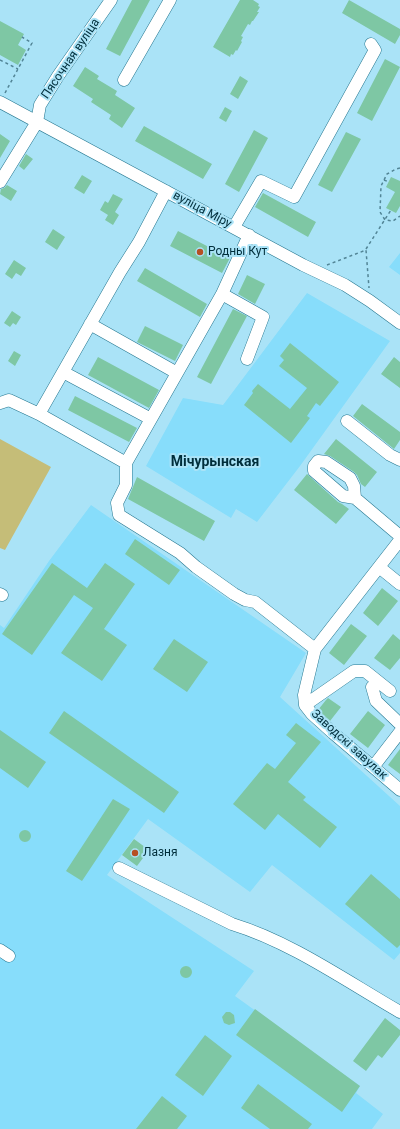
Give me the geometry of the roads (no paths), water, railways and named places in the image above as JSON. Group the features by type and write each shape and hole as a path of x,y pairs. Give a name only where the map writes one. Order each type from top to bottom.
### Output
{"street":[{"name":"Пясочная вуліца","path":"0,182 37,122 40,105 58,76 111,0"},
{"path":"124,80 170,0"},
{"path":"234,227 261,181 294,197 375,50 372,44"},
{"name":"вуліца Міру","path":"0,102 344,286 370,301 400,323"},
{"path":"39,414 120,272 139,242 166,191"},
{"path":"248,235 222,294 126,463 126,485 117,503 119,515 180,553 234,594 245,600 255,602 315,648 400,540"},
{"path":"222,294 263,317 247,359"},
{"path":"90,324 178,373"},
{"path":"63,372 151,420"},
{"path":"0,403 9,400 39,414 126,463"},
{"path":"347,421 390,455 400,460"},
{"path":"355,498 400,536"},
{"path":"379,567 400,584"},
{"name":"Заводскі завулак","path":"315,648 304,695 305,705 312,714 333,733 400,790"},
{"path":"305,705 354,671 365,671 390,691"},
{"path":"372,687 376,701 400,724"},
{"path":"373,767 400,732"},
{"path":"119,868 232,924 252,930 289,947 400,1012"}],"place":[{"name":"Родны Кут","path":"200,252"},
{"name":"Лазня","path":"135,853"}],"district":[{"name":"Мічурынская","path":"215,462"}]}
